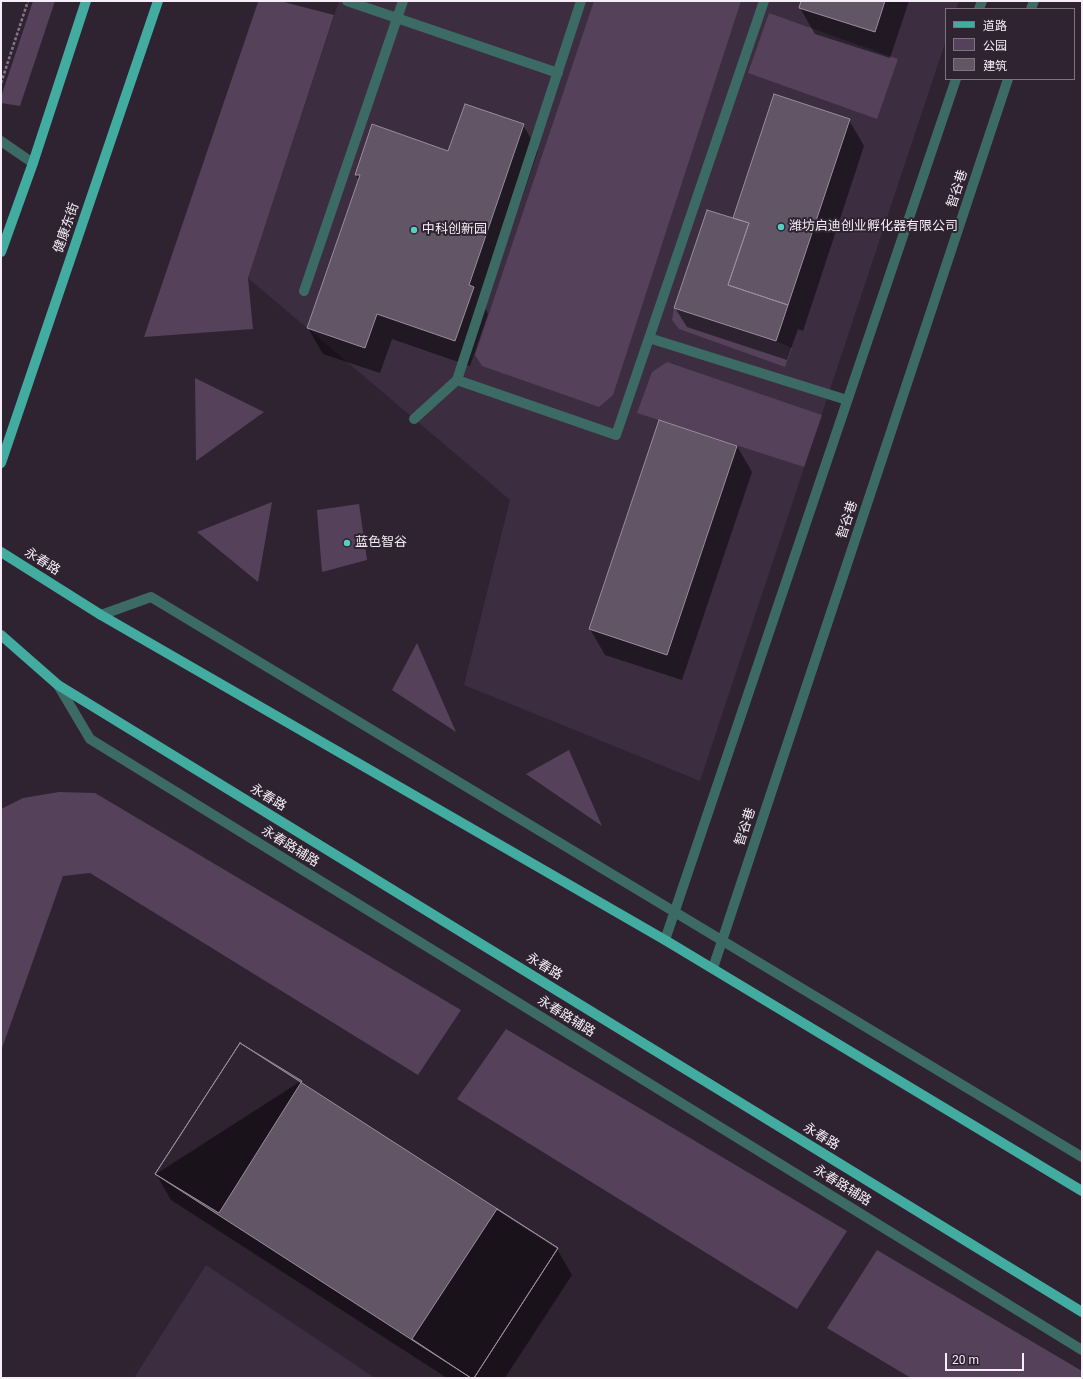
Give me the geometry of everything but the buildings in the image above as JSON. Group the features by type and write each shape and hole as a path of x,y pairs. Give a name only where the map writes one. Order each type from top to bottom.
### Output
{"main road":[{"path":"1,252 33,163 86,1"},
{"name":"健康东街","path":"1,463 158,1"},
{"name":"永春路","path":"1,552 100,615 713,968 1082,1191"},
{"name":"永春路","path":"1,634 58,685 1082,1312"}],"street":[{"path":"347,1 558,73"},
{"path":"304,291 403,1"},
{"path":"414,419 457,380 581,1"},
{"path":"457,380 616,435 764,1"},
{"path":"665,940 956,80"},
{"name":"智谷巷","path":"713,968 1008,80"},
{"path":"1,141 33,163"},
{"path":"649,338 847,400"},
{"path":"100,615 151,597 1082,1157"},
{"name":"永春路辅路","path":"58,685 90,739 1082,1350"}],"path":[{"path":"1,83 28,1"}],"shaded area":[{"path":"339,1 959,1 956,8 945,8 945,43 700,781 464,685 510,500 248,278"},
{"path":"206,1265 375,1378 134,1378"}],"green space":[{"path":"33,1 55,1 20,106 1,103 1,97"},
{"path":"280,1 334,15 248,278 253,329 144,337 258,2"},
{"path":"594,1 741,1 613,395 599,407 482,366 475,355"},
{"path":"769,13 898,59 877,119 748,73"},
{"path":"674,308 776,341 792,348 785,367 679,329 672,320"},
{"path":"667,362 822,415 804,467 637,413 652,372"},
{"path":"195,378 264,412 196,461"},
{"path":"272,502 258,582 197,532"},
{"path":"359,504 367,560 322,572 317,510"},
{"path":"417,643 456,732 392,690"},
{"path":"569,750 602,826 526,774"},
{"path":"59,792 95,793 461,1010 418,1075 90,873 63,876 1,1051 1,809 23,798"},
{"path":"506,1029 847,1231 797,1309 457,1099"},
{"path":"877,1250 1082,1371 1082,1378 911,1378 827,1328"}],"place":[{"name":"潍坊启迪创业孵化器有限公司","path":"781,227"},
{"name":"中科创新园","path":"414,230"},
{"name":"蓝色智谷","path":"347,543"}]}
